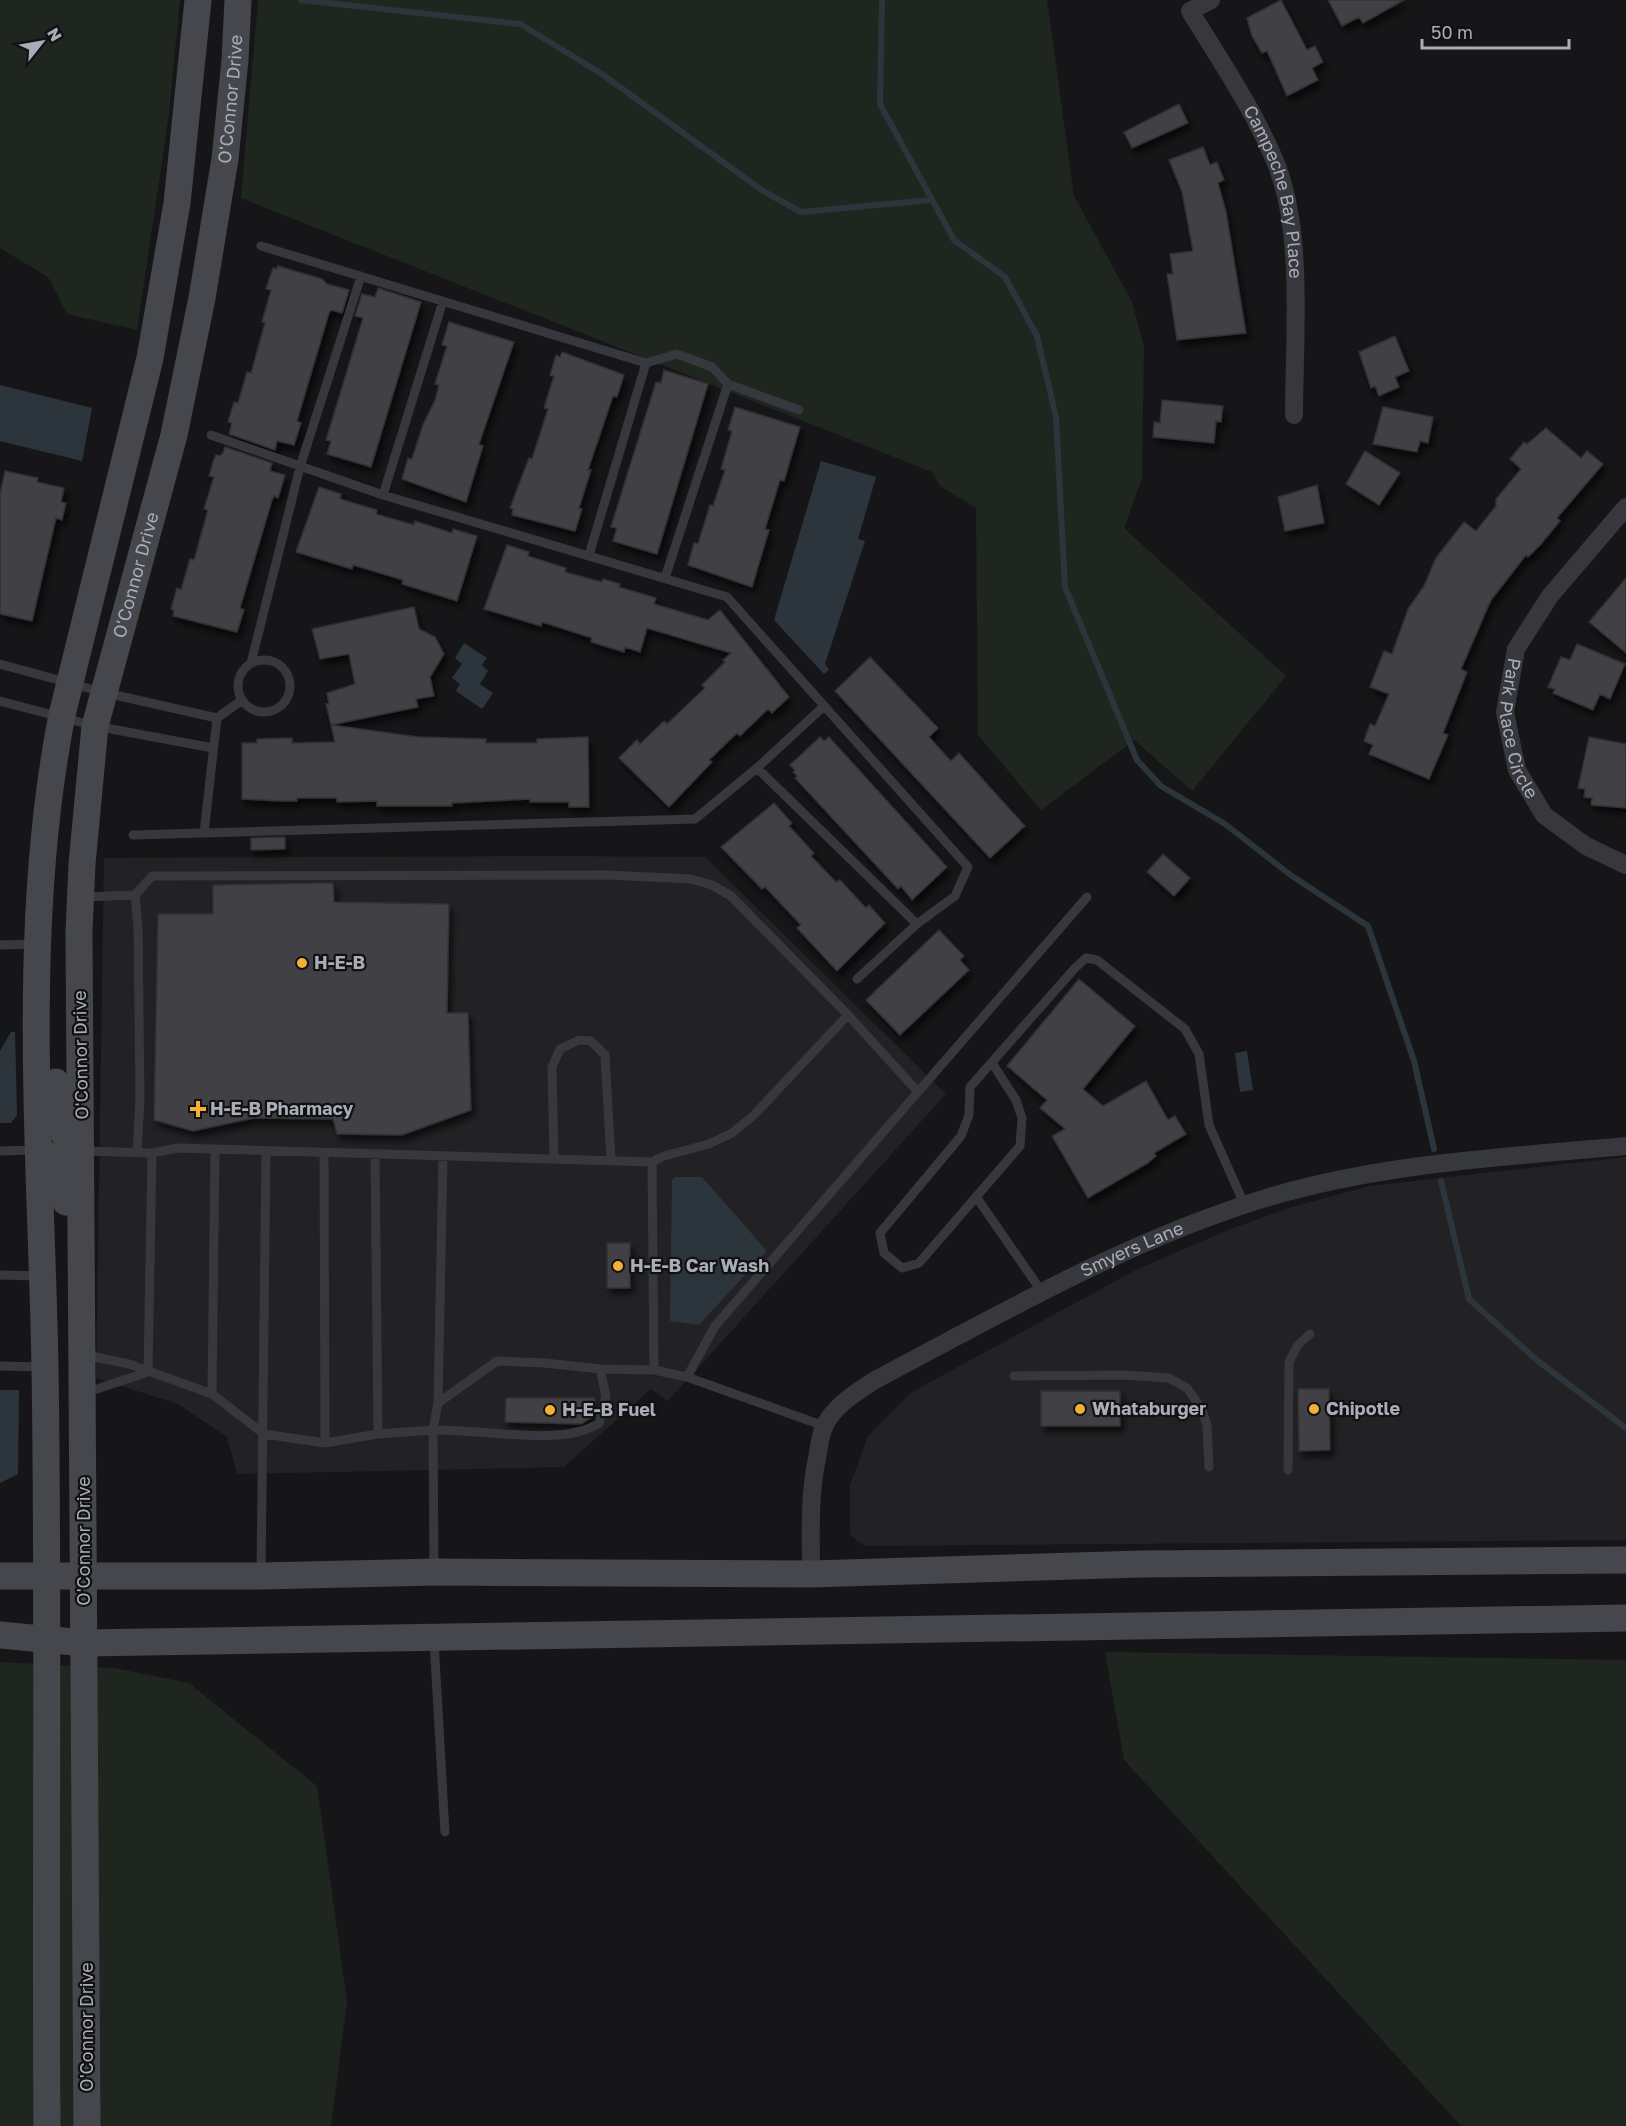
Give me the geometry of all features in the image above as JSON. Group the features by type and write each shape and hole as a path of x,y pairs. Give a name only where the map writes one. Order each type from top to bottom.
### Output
{"main road":[{"path":"46,2126 45,1367 39,1150 38,944 41,881 52,766 62,716 150,358 177,203 198,0"},
{"name":"O'Connor Drive","path":"87,2126 81,897 95,726 106,693 174,435 202,298 225,159 236,60 238,0"},
{"path":"41,881 54,954 57,1119 69,1143 81,1151"},
{"path":"39,1150 62,1164 65,1176 66,1243 83,1303"},
{"path":"0,1576 261,1576 435,1572 811,1574 1141,1564 1626,1560"},
{"path":"0,1635 84,1643 1622,1615"}],"street":[{"name":"Campeche Bay Place","path":"1211,0 1190,11 1224,67 1277,167 1290,219 1294,282 1294,415"},
{"name":"Park Place Circle","path":"1626,507 1550,596 1516,649 1505,712 1517,770 1544,816 1586,846 1626,865"},
{"name":"Smyers Lane","path":"824,1426 852,1395 875,1380 1042,1292 1165,1234 1245,1206 1315,1186 1385,1172 1487,1159 1626,1146"},
{"path":"811,1574 812,1483 824,1426"}],"lane":[{"path":"261,246 646,363 677,354 712,367 728,384 799,410"},
{"path":"251,663 300,467 361,276"},
{"path":"383,495 443,302"},
{"path":"589,555 646,363"},
{"path":"665,578 728,384"},
{"path":"211,435 383,495 727,597 968,867 955,896 917,924 857,979"},
{"path":"268,660 283,668 290,684 290,693 280,707 264,712 248,707 242,700 237,684 244,668 251,663 268,660"},
{"path":"0,664 106,693 217,718"},
{"path":"204,833 217,718 242,700"},
{"path":"0,702 95,726 213,748"},
{"path":"133,835 694,819 757,768 824,706"},
{"path":"757,768 917,924"},
{"path":"81,897 135,895 152,876 608,875 691,879 712,885 731,896 848,1015 918,1092"},
{"path":"135,895 138,927 140,1100 137,1152"},
{"path":"687,1377 715,1326 1087,897"},
{"path":"0,945 38,944"},
{"path":"992,1063 1016,1100 1022,1118 1020,1146 919,1263 902,1268 884,1253 880,1233 962,1136 969,1115 970,1087 1086,958 1097,960 1185,1029 1199,1054 1209,1125 1245,1206"},
{"path":"81,1151 152,1154 178,1148 652,1162 664,1156 709,1144 732,1133 753,1116 848,1015"},
{"path":"554,1159 552,1067 560,1049 579,1040 591,1041 605,1055 611,1161"},
{"path":"212,1394 215,1149"},
{"path":"0,1151 39,1150"},
{"path":"261,1576 266,1151"},
{"path":"324,1153 325,1443"},
{"path":"148,1372 152,1154"},
{"path":"375,1154 378,1434"},
{"path":"435,1572 433,1430 438,1403 443,1156"},
{"path":"652,1162 654,1370"},
{"path":"977,1198 1042,1292"},
{"path":"0,1275 42,1276"},
{"path":"1288,1470 1289,1362 1298,1345 1310,1334"},
{"path":"82,1343 95,1357 129,1364 212,1394 264,1434 325,1443 378,1434 456,1429 503,1436 585,1432 599,1424 606,1396 600,1369"},
{"path":"438,1403 497,1361 545,1363 600,1369 654,1370 687,1377 824,1426"},
{"path":"0,1366 45,1367"},
{"path":"82,1394 148,1372"},
{"path":"1014,1376 1124,1375 1169,1378 1187,1388 1202,1409 1207,1426 1209,1467"},
{"path":"434,1637 445,1832"}],"shaded area":[{"path":"0,0 180,0 169,114 137,330 67,314 48,277 0,248"},
{"path":"258,0 1047,0 1074,196 1132,302 1144,347 1142,478 1124,528 1286,676 1192,791 1134,740 1041,810 978,735 976,508 940,486 932,472 241,198"},
{"path":"0,385 92,408 82,461 0,441"},
{"path":"821,461 876,477 858,539 865,541 825,664 829,670 824,674 774,620"},
{"path":"464,643 487,658 482,665 488,671 480,684 493,693 482,709 456,691 460,684 452,678 462,664 455,658"},
{"path":"705,857 946,1094 668,1401 651,1389 564,1467 237,1474 227,1437 178,1404 96,1378 104,858"},
{"path":"11,1032 15,1032 17,1115 11,1123 0,1123 0,1051"},
{"path":"1247,1051 1253,1090 1240,1092 1235,1053"},
{"path":"1626,1157 1626,1540 866,1546 850,1534 850,1485 868,1436 912,1392 1136,1270 1230,1229 1295,1206 1370,1186"},
{"path":"675,1177 702,1177 767,1251 699,1325 670,1321 672,1180"},
{"path":"0,1390 19,1390 18,1474 0,1483"},
{"path":"1105,1652 1626,1660 1626,2126 1461,2126 1124,1760"},
{"path":"0,1662 114,1668 189,1683 317,1786 347,2001 331,2126 0,2126"}],"building":[{"path":"1281,0 1307,50 1315,46 1323,62 1312,68 1318,80 1287,96 1267,51 1262,53 1252,36 1247,18"},
{"path":"1328,0 1404,0 1363,23 1359,17 1342,26"},
{"path":"1179,104 1188,123 1132,148 1124,132"},
{"path":"1203,147 1210,165 1217,162 1224,180 1218,183 1226,212 1246,333 1177,340 1167,274 1173,274 1170,254 1193,251 1182,192 1169,160"},
{"path":"278,266 349,290 342,313 331,310 329,313 297,421 301,423 294,445 277,441 275,450 229,434 232,423 228,422 234,402 238,403 247,372 251,373 265,323 262,322 271,290 266,289 273,268 277,269"},
{"path":"378,288 421,302 371,467 327,454 331,441 326,440 363,318 355,316 362,294 375,297"},
{"path":"449,322 514,342 479,444 483,446 466,502 402,479 408,458 412,459 423,425 435,400 439,385 435,384 447,346 442,345"},
{"path":"1395,336 1409,371 1395,377 1399,387 1379,396 1375,386 1371,388 1359,352"},
{"path":"562,352 624,375 617,397 613,396 588,470 591,470 579,508 582,509 575,531 512,515 513,509 510,508 529,458 532,459 548,409 544,408 554,376 550,375 556,355 560,357"},
{"path":"664,370 708,384 657,554 613,541 617,528 611,527 656,382 661,383"},
{"path":"1162,400 1223,406 1221,422 1216,421 1214,443 1153,437 1154,422 1160,423"},
{"path":"735,407 800,427 784,481 780,480 765,529 769,530 752,587 688,565 694,543 698,544 710,505 713,506 725,470 721,469 732,431 728,430"},
{"path":"1383,407 1433,417 1428,443 1420,441 1417,452 1373,444"},
{"path":"1546,428 1581,458 1587,451 1603,464 1557,518 1560,521 1528,557 1526,555 1491,600 1461,669 1467,672 1443,733 1448,735 1429,779 1369,754 1373,745 1364,741 1370,724 1375,726 1389,694 1370,687 1384,651 1392,654 1408,609 1424,586 1436,558 1464,522 1476,531 1496,506 1496,499 1521,469 1510,459 1524,442 1527,444"},
{"path":"225,447 272,463 270,471 285,475 278,498 274,496 272,500 240,608 244,610 237,632 173,616 174,610 171,609 177,588 181,590 190,559 194,560 208,510 204,509 214,477 209,476 213,462 216,455 220,456 223,453"},
{"path":"1365,451 1400,473 1379,505 1346,484"},
{"path":"5,471 38,478 37,482 64,488 61,502 66,503 62,520 56,518 32,621 0,614 0,494"},
{"path":"1317,485 1324,523 1285,531 1278,497"},
{"path":"319,487 341,494 340,499 377,510 376,514 414,525 415,521 452,533 453,529 477,536 457,601 402,584 403,580 353,565 352,569 296,552"},
{"path":"507,545 529,552 528,556 566,568 565,572 602,582 603,579 620,584 619,587 656,598 654,604 708,620 720,610 789,697 772,713 768,709 740,736 737,733 709,760 712,762 669,807 619,758 637,740 640,744 664,721 667,724 705,688 702,685 731,653 647,628 640,652 625,647 624,652 591,642 592,638 542,622 541,626 484,609"},
{"path":"1626,578 1626,653 1589,622"},
{"path":"414,607 419,629 435,637 444,654 430,677 434,696 416,699 418,707 331,725 418,737 486,739 486,743 537,743 537,739 588,737 589,807 569,807 569,802 530,802 530,799 452,803 452,806 377,806 377,801 337,802 337,798 297,798 297,801 242,799 242,743 257,743 257,739 292,738 292,743 335,742 326,704 329,704 327,693 355,684 349,654 320,659 312,629"},
{"path":"1577,644 1625,664 1610,699 1600,694 1593,710 1553,693 1555,689 1548,687 1561,657 1570,660"},
{"path":"870,657 938,728 929,737 951,761 959,753 1025,826 990,858 835,691"},
{"path":"820,737 824,741 829,737 947,867 912,900 901,886 898,889 795,778 797,776 793,772 795,770 790,765"},
{"path":"1589,737 1626,744 1626,808 1591,805 1592,798 1584,797 1585,789 1578,788"},
{"path":"774,803 792,823 789,826 814,853 811,856 836,882 840,880 866,908 869,905 885,923 837,971 797,928 801,925 765,887 762,889 721,847"},
{"path":"285,837 285,849 251,850 251,838"},
{"path":"1163,854 1190,878 1174,896 1147,872"},
{"name":"H-E-B","path":"333,883 334,902 449,904 447,1013 468,1013 471,1110 402,1135 337,1134 333,1119 254,1118 193,1131 154,1120 158,914 213,914 213,885"},
{"path":"939,930 964,956 960,960 969,970 900,1035 866,1000"},
{"path":"1079,979 1135,1026 1083,1089 1103,1106 1146,1081 1168,1120 1175,1116 1186,1134 1154,1153 1156,1156 1148,1163 1088,1198 1052,1136 1065,1129 1040,1108 1047,1100 1007,1066"},
{"name":"H-E-B Car Wash","path":"607,1243 630,1243 630,1288 607,1288"},
{"name":"Chipotle","path":"1298,1389 1329,1389 1330,1450 1299,1451"},
{"name":"Whataburger","path":"1041,1391 1120,1391 1120,1426 1041,1426"},
{"name":"H-E-B Fuel","path":"506,1398 595,1398 594,1416 581,1424 505,1422"}],"waterway":[{"path":"301,0 520,24 602,74 763,191 801,212 931,200"},
{"path":"882,0 880,104 954,240 1005,277 1037,336 1056,417 1065,587 1137,760 1161,786 1225,824 1292,876 1368,926 1414,1061 1434,1149"},
{"path":"1441,1181 1469,1299 1538,1361 1626,1428"}],"place":[{"name":"H-E-B","path":"302,963"},
{"name":"H-E-B Pharmacy","path":"198,1109"},
{"name":"H-E-B Car Wash","path":"618,1266"},
{"name":"Whataburger","path":"1080,1409"},
{"name":"Chipotle","path":"1314,1409"},
{"name":"H-E-B Fuel","path":"550,1410"}]}
